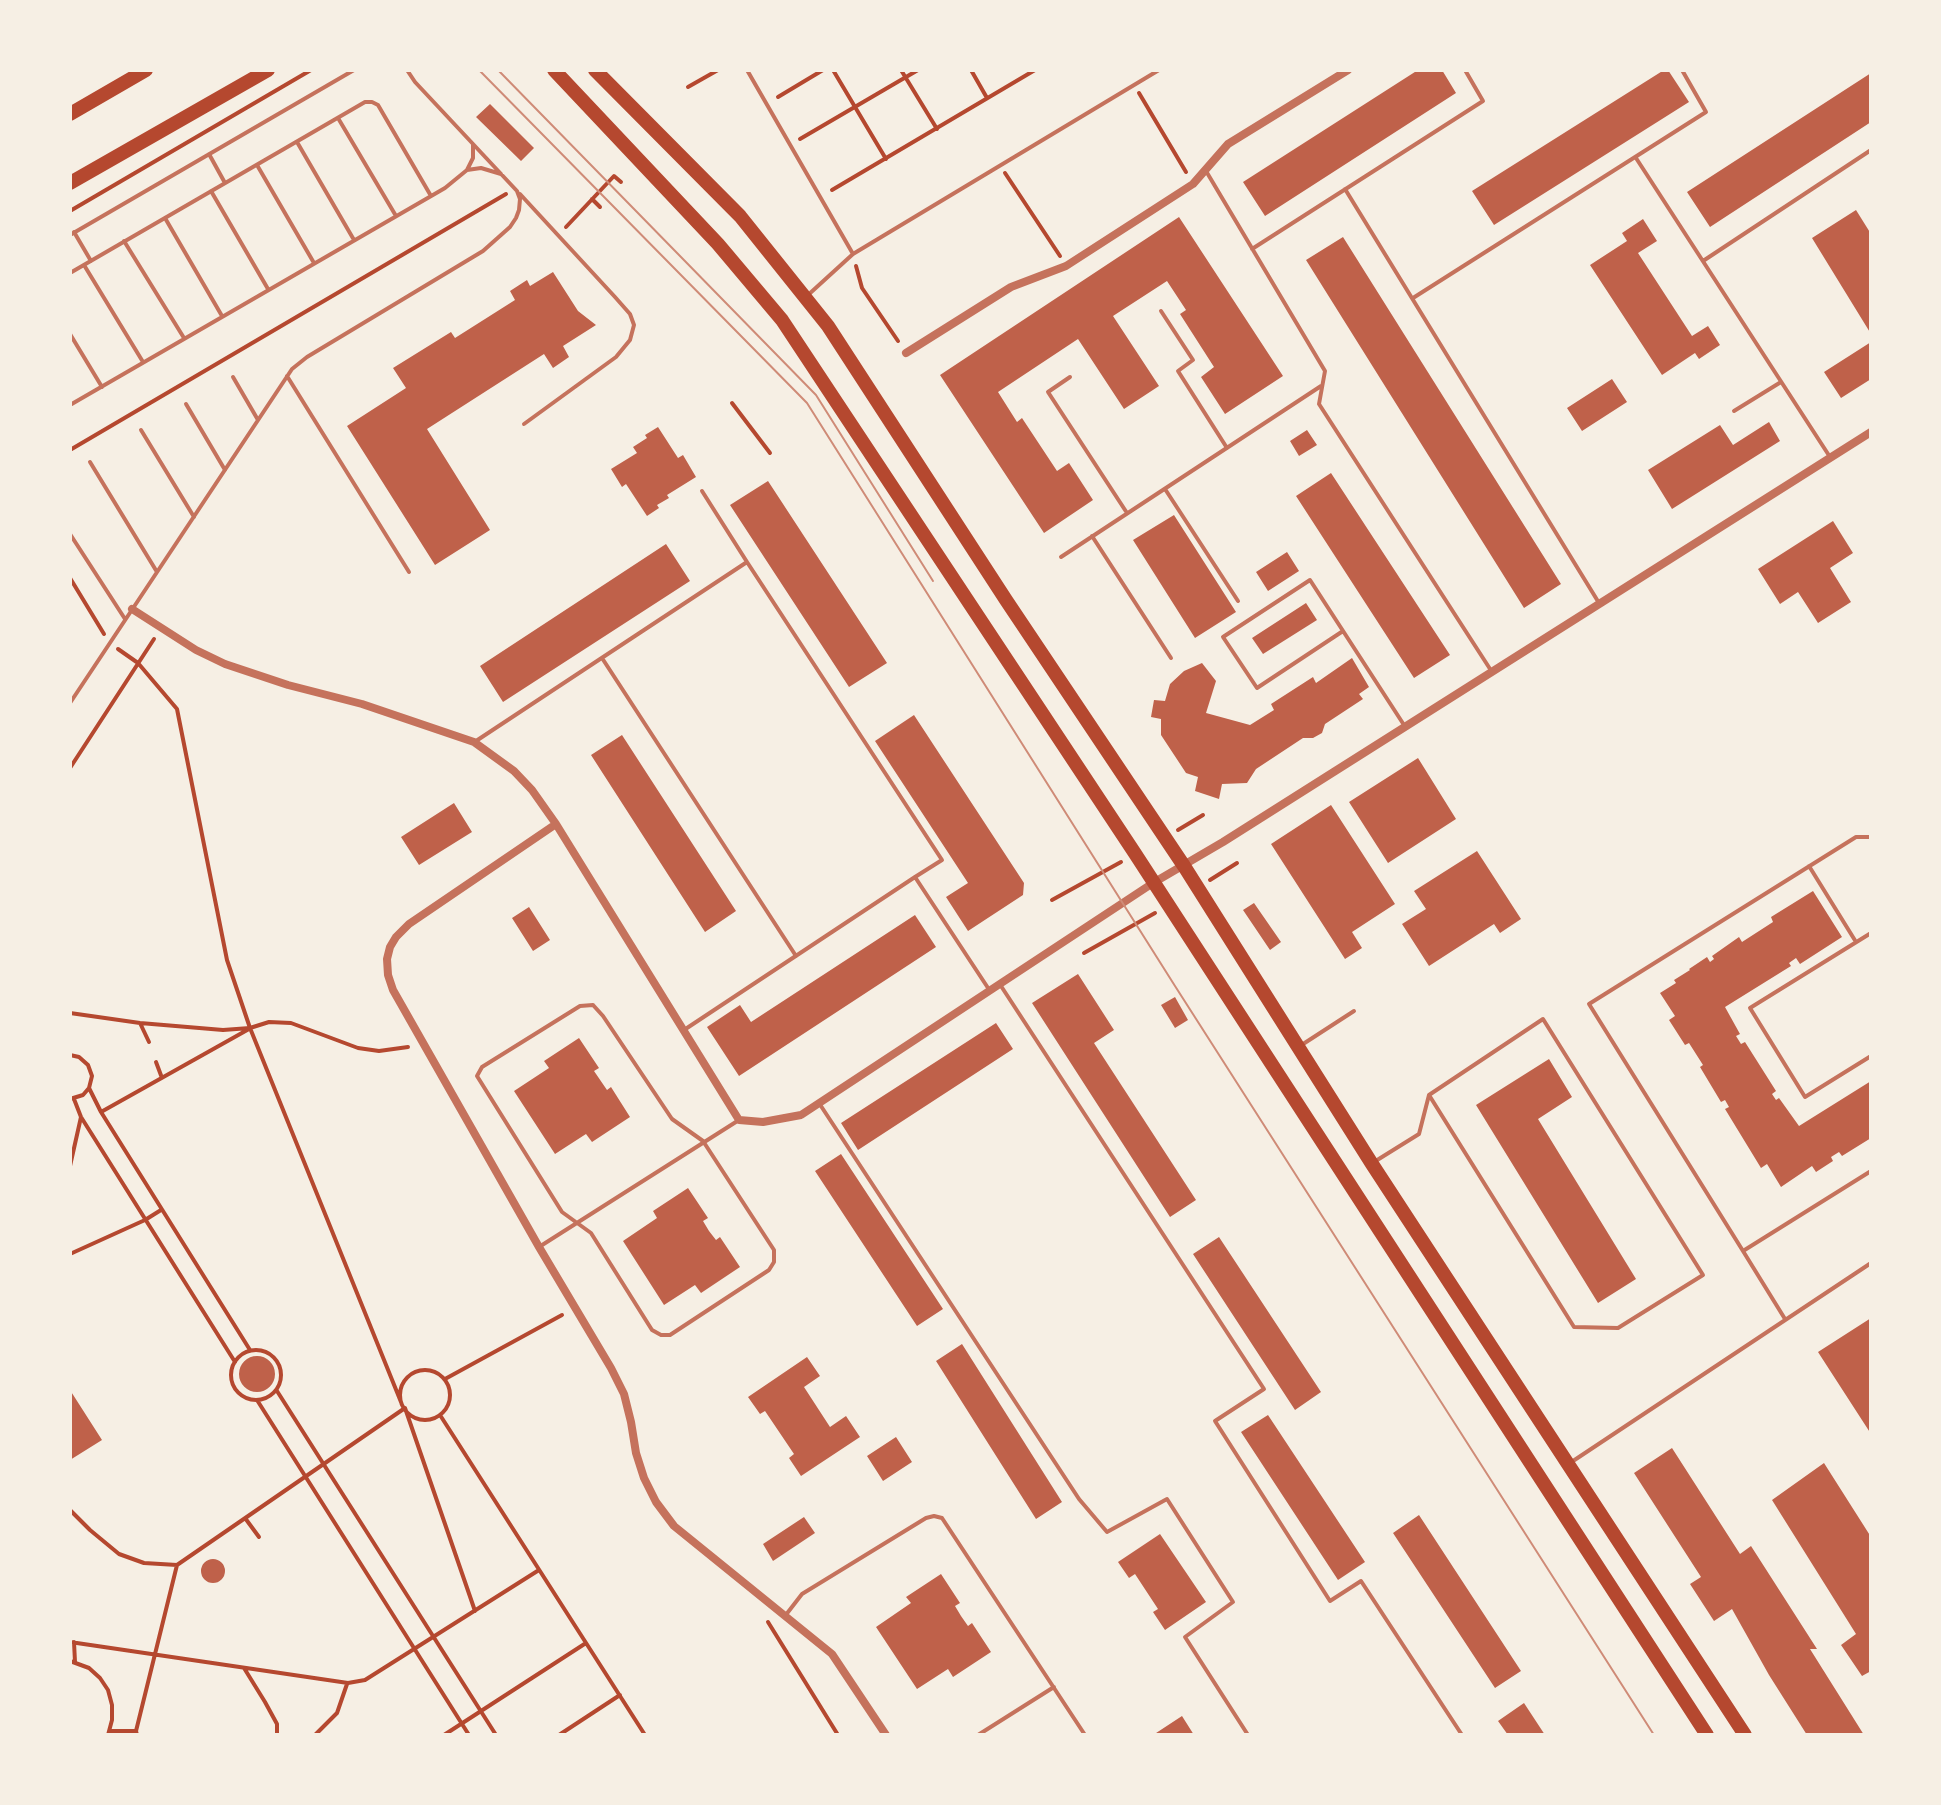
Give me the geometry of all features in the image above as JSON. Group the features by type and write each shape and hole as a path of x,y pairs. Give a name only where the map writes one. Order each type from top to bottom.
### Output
{"main road":[{"path":"70,114 146,70"},
{"path":"70,183 268,70"},
{"path":"554,70 718,244 782,320 1153,883 1707,1735"},
{"path":"595,70 740,216 828,326 1184,866 1372,1164 1745,1735"}],"street":[{"path":"906,353 1011,287 1066,266 1193,184 1228,144 1348,70"},
{"path":"132,609 196,650 225,664 288,685 362,704 474,742 514,771 556,824 739,1120 763,1122 801,1115 1153,883 1871,432"},
{"path":"556,824 409,924 396,937 387,959 393,990 624,1394 636,1453 656,1502 674,1526 832,1654 886,1735"}],"lane":[{"path":"337,70 341,77"},
{"path":"91,261 72,233 354,70"},
{"path":"407,70 615,297 630,314 634,325 630,340 616,357 524,424"},
{"path":"747,70 853,254"},
{"path":"806,296 853,254 1159,70"},
{"path":"1252,249 1483,101 1465,70"},
{"path":"1413,298 1706,112 1682,70"},
{"path":"70,273 365,102 378,105 431,196"},
{"path":"338,118 396,216"},
{"path":"297,142 355,240"},
{"path":"70,405 445,188 467,170 473,158 473,143"},
{"path":"1703,261 1871,150"},
{"path":"209,154 225,183"},
{"path":"1636,158 1830,458"},
{"path":"257,165 314,263"},
{"path":"467,170 481,168 503,175"},
{"path":"1206,171 1325,371 1319,404 1492,672"},
{"path":"1345,189 1600,604"},
{"path":"70,703 292,369 483,251 516,218 520,199 516,190"},
{"path":"211,191 268,290"},
{"path":"165,218 222,317"},
{"path":"124,241 184,339"},
{"path":"84,265 143,362"},
{"path":"1161,311 1193,360 1178,371 1227,448"},
{"path":"70,334 102,387"},
{"path":"287,376 409,572"},
{"path":"233,377 258,420"},
{"path":"1070,377 1048,392 1127,513"},
{"path":"1734,411 1781,382"},
{"path":"1061,557 1323,385"},
{"path":"186,404 225,470"},
{"path":"141,430 194,517"},
{"path":"90,462 157,572"},
{"path":"1165,489 1238,601"},
{"path":"684,1030 942,860 702,491"},
{"path":"70,534 126,620"},
{"path":"1092,536 1171,658"},
{"path":"474,742 747,562"},
{"path":"1343,631 1257,688 1223,637 1310,580 1343,631 1405,727"},
{"path":"602,658 796,956"},
{"path":"1785,1319 1589,1004 1856,837 1871,837"},
{"path":"1809,866 1856,942"},
{"path":"915,877 990,991"},
{"path":"1871,933 1750,1008 1805,1097 1871,1056"},
{"path":"999,984 1264,1389 1215,1421 1330,1601 1361,1581 1462,1735"},
{"path":"593,1005 672,1119 703,1141 774,1250 774,1262 769,1270 670,1335 661,1335 652,1330 591,1233 562,1212 477,1076 482,1067 580,1006 593,1005"},
{"path":"1298,1047 1354,1011"},
{"path":"1372,1164 1419,1134 1429,1095 1543,1019 1703,1275 1618,1328 1574,1327 1429,1095"},
{"path":"819,1103 1079,1499 1107,1532 1167,1499 1233,1602 1185,1637 1248,1735"},
{"path":"539,1247 739,1120"},
{"path":"1743,1251 1871,1171"},
{"path":"1568,1464 1871,1263"},
{"path":"785,1616 802,1594 926,1518 942,1518 1085,1735"},
{"path":"978,1735 1054,1687"}],"path":[{"path":"70,211 311,70"},
{"path":"688,87 718,70"},
{"path":"778,97 823,70"},
{"path":"833,70 886,159"},
{"path":"901,70 937,129"},
{"path":"800,139 918,70"},
{"path":"971,70 987,98"},
{"path":"832,190 1035,70"},
{"path":"1138,92 1193,184"},
{"path":"1004,171 1066,266"},
{"path":"566,227 614,176 621,182"},
{"path":"70,450 516,190"},
{"path":"592,199 600,207"},
{"path":"853,254 862,288 906,353"},
{"path":"732,403 770,453"},
{"path":"70,578 110,644 138,663 177,709 227,960 250,1028 401,1402 417,1418 433,1418 440,1415 450,1395 445,1379 431,1370 422,1370 407,1378 400,1393 401,1402"},
{"path":"70,768 161,627"},
{"path":"70,1013 223,1030 250,1028"},
{"path":"101,1112 250,1028 269,1022 291,1023 358,1048 379,1051 408,1047"},
{"path":"140,1023 149,1042"},
{"path":"70,1055 79,1057 88,1065 92,1076 89,1088 83,1095 72,1099 81,1117 235,1362"},
{"path":"156,1062 162,1078"},
{"path":"89,1088 161,1210 250,1350"},
{"path":"70,1166 81,1117"},
{"path":"70,1254 161,1210"},
{"path":"445,1379 575,1306"},
{"path":"250,1350 269,1353 281,1368 277,1391 266,1398 248,1399 241,1395 231,1380 235,1362 250,1350"},
{"path":"277,1391 496,1735"},
{"path":"257,1400 469,1735"},
{"path":"70,1510 119,1554 144,1563 177,1565 405,1408"},
{"path":"405,1408 475,1611"},
{"path":"440,1415 645,1735"},
{"path":"245,1518 259,1537"},
{"path":"177,1565 155,1654 137,1733 109,1733 112,1705 108,1690 89,1668 73,1662 72,1642 155,1654 244,1668 348,1683 365,1680 539,1570"},
{"path":"769,1603 760,1608 838,1735"},
{"path":"444,1735 586,1643"},
{"path":"244,1668 277,1724 277,1735"},
{"path":"315,1735 337,1713 348,1683"},
{"path":"559,1735 620,1695"}],"building":[{"path":"1418,70 1442,70 1456,93 1265,216 1243,182"},
{"path":"1668,70 1689,102 1494,225 1472,191"},
{"path":"1871,73 1871,122 1710,227 1687,192"},
{"path":"490,104 534,148 521,161 476,117"},
{"path":"1856,210 1871,234 1871,334 1812,238"},
{"path":"1179,217 1283,376 1225,414 1201,377 1214,367 1180,314 1186,310 1167,281 1113,316 1159,386 1124,409 1078,339 998,392 1017,422 1022,418 1057,471 1069,463 1093,500 1044,533 940,375"},
{"path":"1643,219 1657,241 1638,253 1692,336 1708,326 1720,345 1699,359 1695,353 1662,375 1590,265 1627,241 1622,233"},
{"path":"1343,237 1561,584 1524,608 1306,260"},
{"path":"553,272 578,311 596,325 563,346 569,357 553,368 544,354 427,429 490,530 435,565 347,426 406,388 393,368 451,332 455,338 515,300 510,291 527,280 530,286"},
{"path":"1871,342 1871,379 1841,398 1824,372"},
{"path":"1612,379 1627,402 1582,431 1567,408"},
{"path":"1769,422 1780,441 1672,509 1648,470 1720,425 1733,445"},
{"path":"658,427 678,458 683,455 696,477 667,495 669,498 647,516 626,484 622,487 611,469 637,453 633,447"},
{"path":"1307,430 1317,445 1299,456 1290,441"},
{"path":"1331,473 1450,655 1414,678 1296,496"},
{"path":"768,481 887,663 849,687 730,505"},
{"path":"1174,515 1236,612 1195,638 1133,540"},
{"path":"1833,521 1853,553 1830,568 1851,602 1818,623 1798,592 1780,604 1758,569"},
{"path":"666,544 690,581 503,702 480,666"},
{"path":"1287,552 1299,571 1268,591 1256,572"},
{"path":"1306,603 1317,620 1263,654 1252,638"},
{"path":"1352,658 1369,687 1359,694 1363,699 1325,724 1322,733 1313,738 1303,738 1256,769 1247,783 1222,784 1219,799 1195,791 1198,777 1186,773 1161,735 1161,719 1151,717 1154,700 1165,701 1170,684 1184,671 1202,663 1216,681 1206,713 1250,725 1274,710 1271,704 1313,677 1316,683"},
{"path":"914,715 1024,883 1023,895 968,931 946,897 968,883 875,741"},
{"path":"622,735 736,911 705,932 591,755"},
{"path":"1418,758 1456,819 1388,863 1349,802"},
{"path":"454,803 472,832 419,865 401,837"},
{"path":"1331,805 1395,904 1352,932 1362,948 1345,959 1271,844"},
{"path":"1477,851 1521,919 1500,933 1494,924 1429,966 1402,924 1426,909 1414,891"},
{"path":"1813,891 1842,937 1800,964 1796,958 1789,963 1791,966 1725,1007 1740,1034 1736,1036 1741,1044 1745,1042 1776,1091 1772,1094 1776,1100 1779,1098 1799,1126 1871,1081 1871,1138 1842,1156 1839,1152 1831,1157 1833,1161 1816,1172 1812,1166 1781,1187 1767,1164 1761,1168 1725,1109 1729,1107 1725,1100 1721,1102 1700,1067 1703,1065 1669,1020 1675,1016 1660,993 1707,957 1710,962 1714,959 1712,956 1739,937 1742,942 1773,922 1771,917"},
{"path":"1254,903 1281,942 1270,950 1243,910"},
{"path":"529,907 550,940 533,951 512,918"},
{"path":"915,915 936,947 739,1076 707,1027 740,1005 751,1022"},
{"path":"1078,974 1114,1030 1094,1043 1196,1200 1170,1217 1032,1003"},
{"path":"1175,997 1188,1020 1175,1028 1161,1005"},
{"path":"996,1023 1013,1049 858,1150 841,1123"},
{"path":"579,1038 599,1068 594,1071 607,1090 611,1087 630,1117 592,1142 586,1134 555,1154 514,1091 549,1068 544,1061"},
{"path":"1549,1059 1572,1097 1538,1119 1636,1279 1598,1303 1476,1105"},
{"path":"841,1154 943,1309 917,1326 815,1171"},
{"path":"688,1188 708,1218 703,1221 709,1231 716,1240 720,1237 740,1267 701,1293 695,1285 664,1305 623,1241 657,1218 653,1211"},
{"path":"1219,1237 1321,1392 1295,1410 1193,1254"},
{"path":"1871,1318 1871,1434 1818,1352"},
{"path":"962,1344 1062,1502 1036,1519 936,1361"},
{"path":"257,1356 270,1361 275,1374 270,1387 257,1392 244,1387 239,1374 244,1361"},
{"path":"807,1357 820,1376 804,1387 830,1427 846,1416 860,1437 801,1476 789,1458 794,1454 765,1411 760,1414 748,1397"},
{"path":"70,1390 102,1440 70,1460"},
{"path":"1268,1415 1365,1562 1338,1580 1241,1432"},
{"path":"896,1437 912,1462 883,1481 867,1456"},
{"path":"1672,1448 1740,1554 1751,1546 1817,1649 1810,1649 1864,1735 1807,1735 1732,1609 1714,1621 1690,1584 1701,1577 1634,1473"},
{"path":"1824,1463 1871,1537 1871,1671 1862,1676 1841,1645 1856,1634 1772,1500"},
{"path":"1419,1515 1521,1671 1495,1688 1393,1533"},
{"path":"804,1517 815,1533 773,1561 763,1544"},
{"path":"1160,1534 1206,1602 1165,1630 1153,1612 1158,1609 1135,1574 1129,1578 1118,1562"},
{"path":"208,1559 218,1559 225,1566 225,1576 218,1583 208,1583 201,1576 201,1566"},
{"path":"941,1574 960,1603 955,1606 961,1616 968,1626 972,1623 991,1652 953,1677 948,1669 917,1689 876,1627 911,1603 906,1597"},
{"path":"1524,1703 1545,1735 1508,1735 1498,1721"},
{"path":"1182,1716 1194,1735 1153,1735"}],"tram line":[{"path":"479,70 807,403 1654,1735"},
{"path":"498,70 816,395 933,581"}]}
